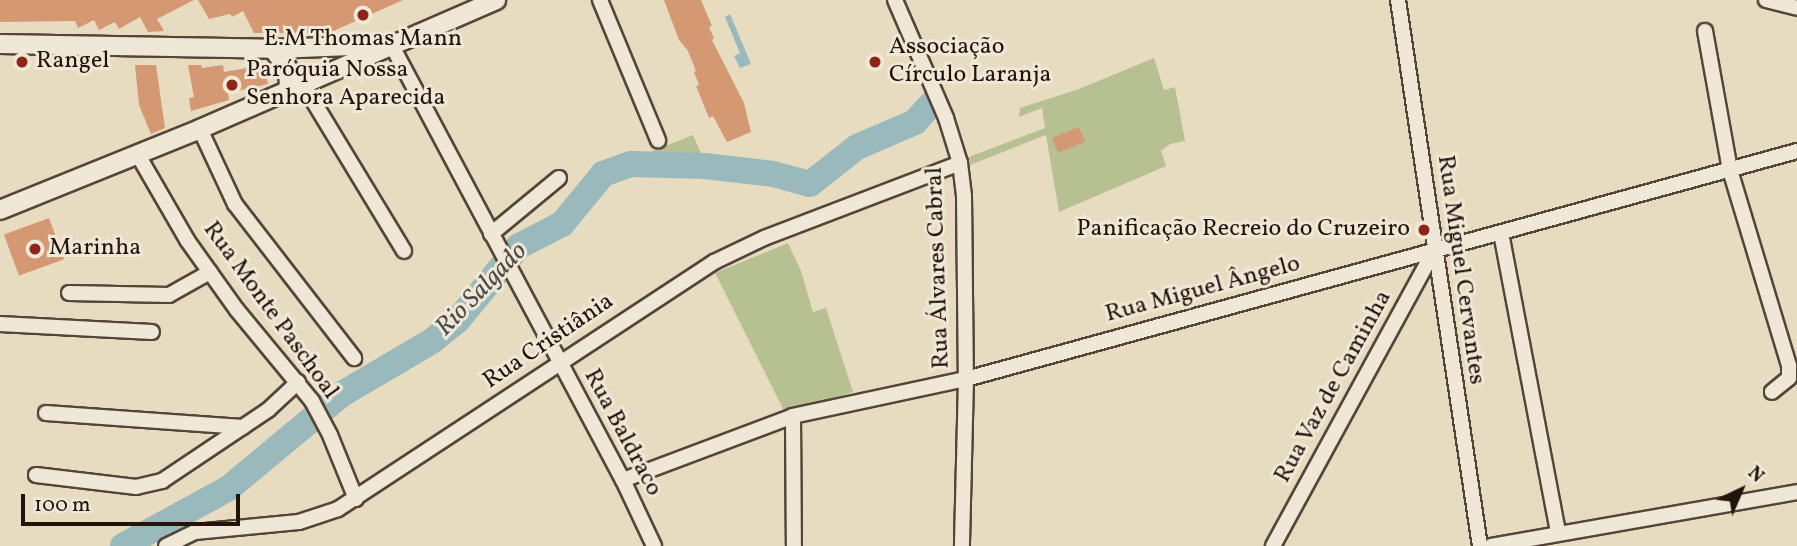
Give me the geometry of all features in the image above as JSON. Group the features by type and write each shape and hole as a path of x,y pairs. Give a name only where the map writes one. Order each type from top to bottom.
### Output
{"street":[{"path":"0,210 200,130 496,0"},
{"path":"600,0 658,141"},
{"name":"Rua Álvares Cabral","path":"895,0 946,118 960,163 964,196 966,379 962,546"},
{"name":"Rua Miguel Cervantes","path":"1398,0 1480,546"},
{"path":"1766,0 1797,8"},
{"path":"1705,31 1730,170 1789,366 1788,378 1773,392"},
{"path":"0,44 273,49 391,44"},
{"name":"Rua Baldraco","path":"391,44 623,480 654,546"},
{"path":"273,49 404,251"},
{"path":"200,130 235,204 354,358"},
{"name":"Rua Miguel Ângelo","path":"623,480 793,416 966,379 1797,151"},
{"name":"Rua Monte Paschoal","path":"138,155 187,240 209,272 312,401 330,435 356,499"},
{"name":"Rua Cristiânia","path":"166,546 195,532 318,517 356,499 559,362 729,254 960,163"},
{"path":"492,236 559,178"},
{"path":"1501,233 1558,533"},
{"name":"Rua Vaz de Caminha","path":"1273,546 1435,249"},
{"path":"69,293 169,295 209,272"},
{"path":"0,324 152,332"},
{"path":"36,475 136,487 153,484 169,478 268,410 298,382"},
{"path":"46,413 243,427"},
{"path":"793,416 794,546"},
{"path":"1491,546 1797,492"}],"green space":[{"path":"1154,58 1164,90 1175,87 1185,141 1170,144 1161,151 1166,166 1059,212 1046,135 970,165 969,157 1045,128 1042,108 1019,117 1020,108 1079,89"},
{"path":"693,135 709,172 693,171 662,176 659,171 611,173 598,186 600,191 570,226 533,244 517,256 514,248 564,219 562,215 592,179 589,170 629,156 631,160"},
{"path":"788,243 801,271 813,312 826,308 853,392 785,413 715,273"}],"water":[{"path":"730,14 751,64 740,68 734,56 740,53 725,17"}],"building":[{"path":"0,0 194,0 157,19 164,31 148,32 140,17 119,29 115,22 99,30 94,20 78,28 75,21 0,22"},
{"path":"198,0 403,0 329,33 254,33 243,11 232,17 230,14 209,19"},
{"path":"664,0 701,0 712,26 709,27 714,38 712,40 744,103 751,132 727,142 713,116 709,118 696,86 699,85 694,72 696,71 688,51 679,40"},
{"path":"135,65 156,65 165,128 151,134 139,105"},
{"name":"Paróquia Nossa Senhora Aparecida","path":"188,65 201,65 202,68 223,65 224,72 264,65 268,84 228,93 229,100 191,111 189,98 194,97"},
{"path":"1079,127 1085,142 1058,153 1052,138"},
{"name":"Marinha","path":"49,218 64,259 19,276 4,234"}],"waterway":[{"name":"Rio Salgado","path":"123,546 229,488 342,394 432,341 457,321 519,246 562,224 603,174 631,164 705,166 773,174 810,184 857,147 915,122 931,104"}],"place":[{"name":"E.M Thomas Mann","path":"363,15"},
{"name":"Rangel","path":"22,62"},
{"name":"Associação Círculo Laranja","path":"875,62"},
{"name":"Paróquia Nossa Senhora Aparecida","path":"232,85"},
{"name":"Panificação Recreio do Cruzeiro","path":"1424,230"},
{"name":"Marinha","path":"35,249"}]}
